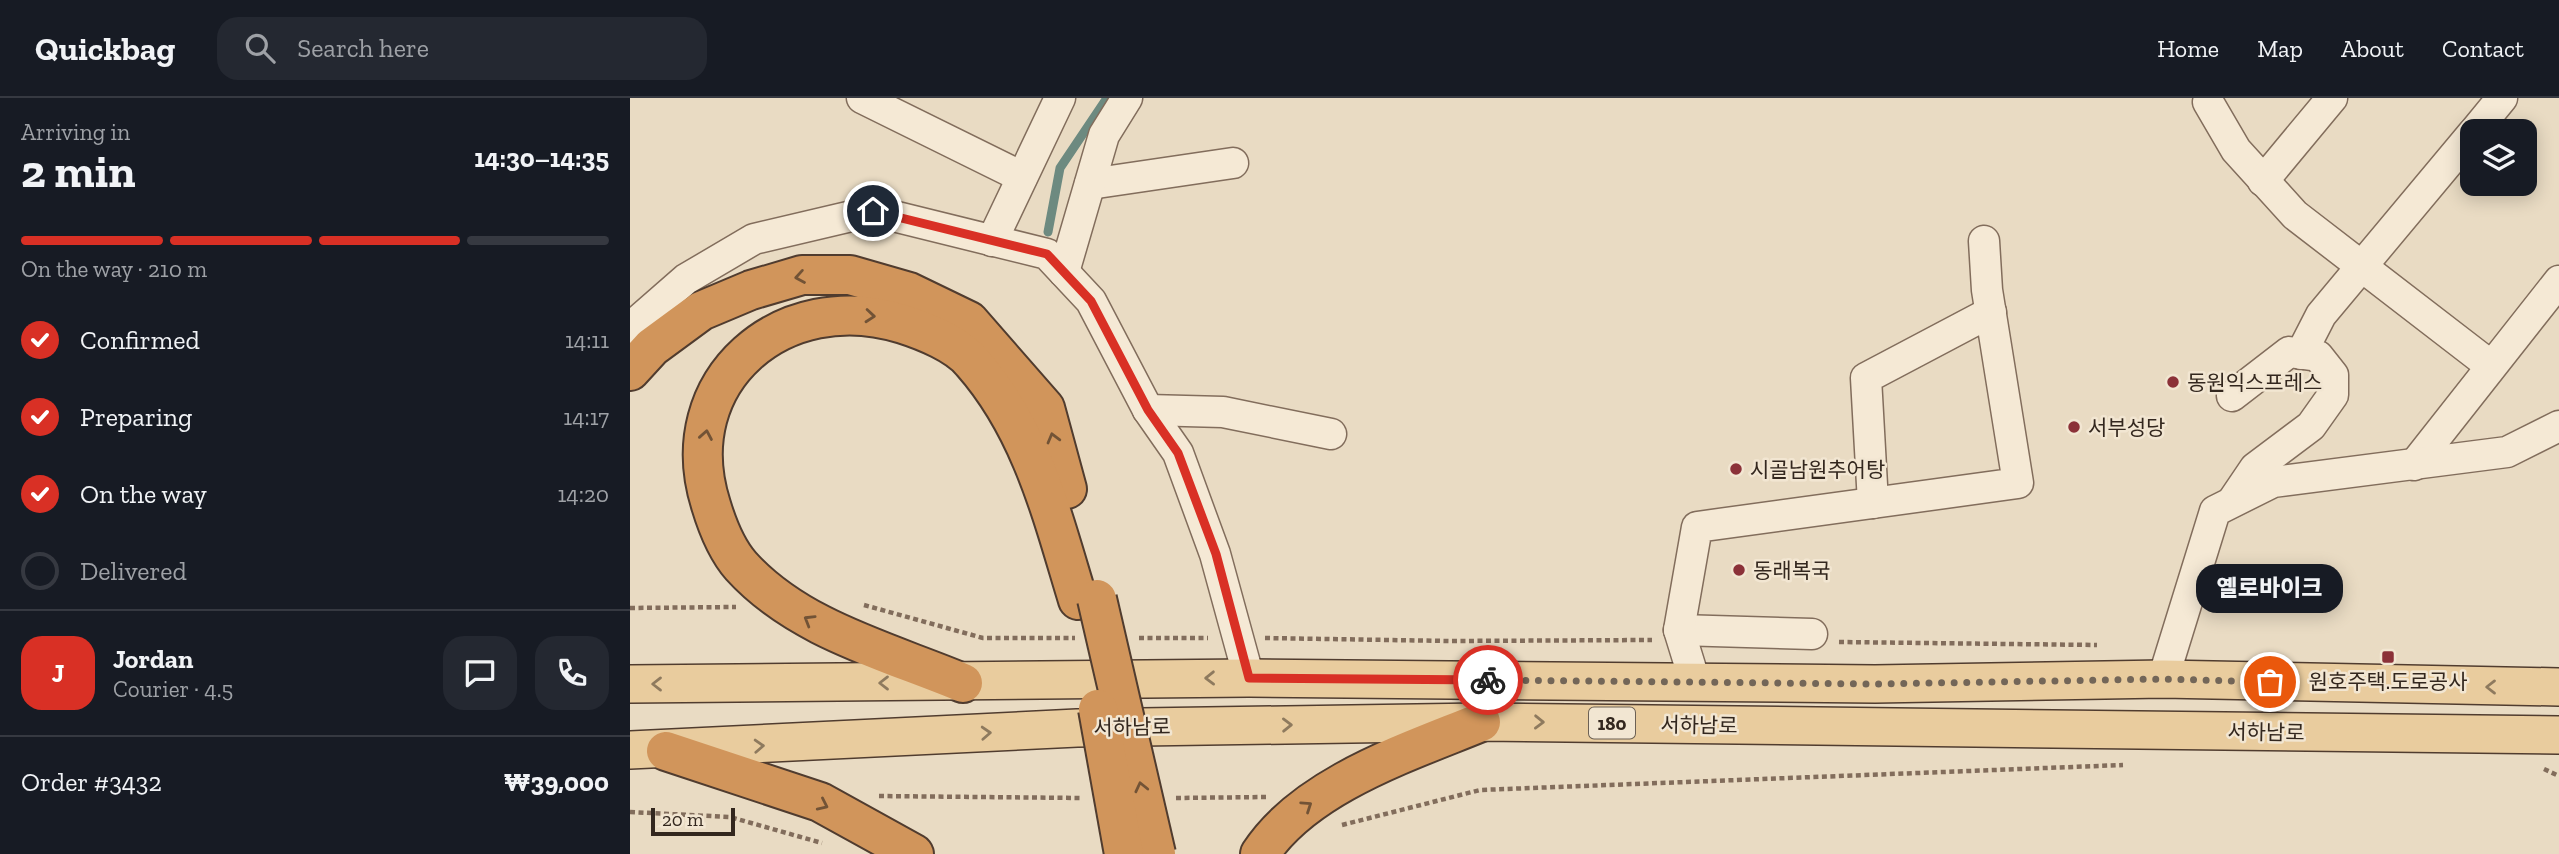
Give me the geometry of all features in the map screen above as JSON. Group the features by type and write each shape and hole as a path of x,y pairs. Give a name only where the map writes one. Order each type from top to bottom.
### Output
{"highway":[{"path":"630,372 652,347 701,311 751,290 802,275 850,275 909,292 969,321 1045,408 1088,600 1156,854"},
{"path":"963,683 819,626 765,589 739,564 716,521 703,482 703,437 717,393 739,358 772,332 820,317 874,315 921,330 969,359 993,388 1019,427 1088,600 1124,854"},
{"path":"1260,854 1275,832 1332,791 1386,761 1481,722"},
{"path":"648,751 820,802 857,821 900,850"}],"main road":[{"name":"서하남로","path":"630,684 963,683 1249,678 1875,684 2163,679 2559,687"},
{"name":"서하남로","path":"648,751 1077,728 1481,722 2559,734"}],"street":[{"path":"862,98 1022,177"},
{"path":"992,241 1060,98"},
{"path":"1064,272 1104,135 1128,98"},
{"path":"2263,181 2332,98"},
{"path":"2485,119 2502,98"},
{"path":"2208,102 2236,150 2295,215 2491,366"},
{"path":"2301,354 2322,315 2460,149"},
{"path":"1090,184 1233,163"},
{"path":"630,328 686,279 754,239 873,211 1047,254 1091,301 1148,410 1178,453 1216,554 1249,678"},
{"path":"1695,682 1681,635 1697,527 2018,483 1991,312 1984,241"},
{"path":"2414,465 2559,281"},
{"path":"1872,503 1866,378 1991,312"},
{"path":"2232,396 2289,352 2318,356 2333,375 2333,395 2311,426 2255,468 2232,502"},
{"path":"1148,410 1223,412 1331,435"},
{"path":"2163,679 2215,511 2273,482 2507,452 2559,426"},
{"path":"1681,635 1823,638"}],"path":[{"path":"630,608 741,607 765,589"},
{"path":"855,603 983,638 1077,638"},
{"path":"1131,638 1451,642 1681,635"},
{"path":"1823,638 2110,645"},
{"path":"1955,771 2136,764"},
{"path":"630,812 730,817 838,848 857,821"}],"waterway":[{"path":"1048,232 1060,168 1107,98"}],"way so far":[{"path":"1488,680 1875,684 2163,679 2270,682"}],"place":[{"name":"동원익스프레스","path":"2173,382"},
{"name":"서부성당","path":"2074,427"},
{"name":"시골남원추어탕","path":"1736,469"},
{"name":"동래복국","path":"1739,570"},
{"name":"원호주택.도로공사","path":"2388,657"},
{"name":"옐로바이크","path":"2270,682"}],"route":[{"path":"873,211 1047,254 1091,301 1148,410 1178,453 1216,554 1249,678 1488,680"}]}
